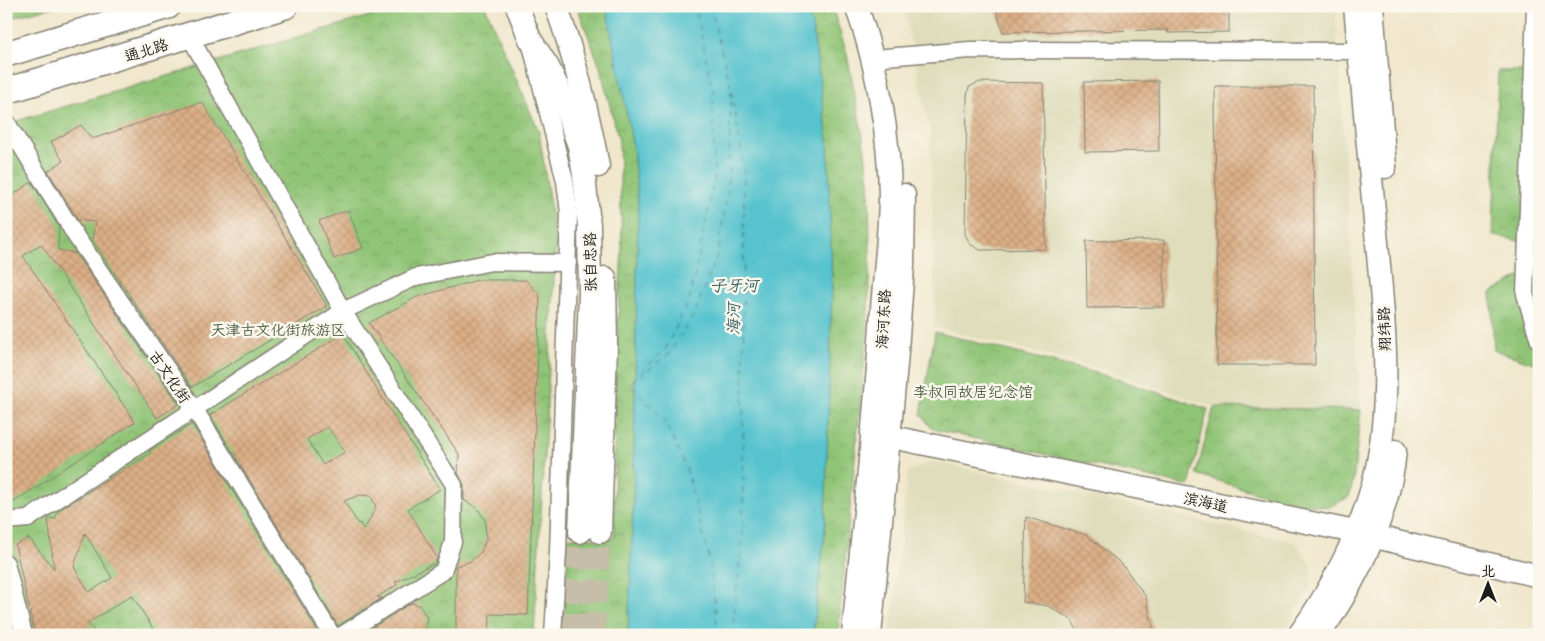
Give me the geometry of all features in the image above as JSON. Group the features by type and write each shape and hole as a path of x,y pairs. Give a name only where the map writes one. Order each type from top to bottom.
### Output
{"main road":[{"path":"6,54 168,6"},
{"name":"通北路","path":"6,91 285,6"}],"street":[{"name":"张自忠路","path":"517,6 530,39 548,67 559,90 579,146 584,175 589,225 590,532 606,345 604,222 599,173 591,128 556,6"},
{"name":"海河东路","path":"856,6 882,113 887,149 890,199 879,365 881,435 870,635"},
{"name":"海河东路","path":"852,635 903,266 904,198 901,148 896,110 885,57 871,6"},
{"name":"翔纬路","path":"1355,6 1367,51"},
{"name":"翔纬路","path":"1319,635 1357,572 1380,452 1384,377 1384,316 1367,51 1372,6"},
{"path":"1535,6 1536,67 1525,294 1539,341"},
{"path":"189,35 343,311 454,485 454,542 443,571 342,635"},
{"path":"530,39 565,181 569,213 558,552 553,635"},
{"path":"885,57 970,50 1367,51"},
{"name":"古文化街","path":"6,120 77,238 194,408 332,635"},
{"path":"6,521 28,519 343,311 416,277 492,262 568,263"},
{"name":"滨海道","path":"881,435 1364,534 1539,576"},
{"name":"翔纬路","path":"1299,635 1327,591 1348,551 1364,534"},
{"path":"6,564 24,635"}],"shaded area":[{"path":"903,6 1335,6 1361,410 1214,407 1110,371 934,327 930,130"},
{"path":"931,461 1295,542 1311,564 1310,588 1283,635 890,635 908,472"}],"green space":[{"path":"6,6 57,6 6,19"},
{"name":"天津古文化街旅游区","path":"403,6 485,6 539,132 556,245 534,635 6,635 6,124"},
{"name":"子牙河","path":"577,6 832,6 847,54 863,138 869,181 870,265 867,333 838,635 563,635 569,537 614,539 615,368 622,250 619,141 600,67"},
{"path":"1498,71 1539,71 1539,165 1524,164 1523,242 1493,235"},
{"path":"1539,266 1539,365 1494,350 1491,293"},
{"name":"李叔同故居纪念馆","path":"935,332 1108,376 1208,409 1189,486 932,429 921,414"},
{"path":"1214,407 1361,410 1353,482 1349,497 1329,507 1308,505 1267,496 1196,474"}],"water":[{"name":"子牙河","path":"606,6 808,6 828,141 832,284 825,532 813,635 628,635 633,513 638,207 633,147"}],"building":[{"path":"995,6 1229,6 1229,32 1168,33 1168,30 1003,32"},
{"path":"1158,81 1159,151 1085,152 1084,82"},
{"path":"980,82 1043,83 1046,249 980,250 970,244 965,234 967,96 969,87"},
{"path":"1215,86 1313,86 1315,365 1217,365"},
{"path":"202,102 327,306 192,387 92,240 95,222 78,220 48,171 63,161 51,142 81,125 92,139"},
{"path":"32,183 59,227 58,250 75,253 179,404 157,418 41,244 23,256 135,422 6,507 6,200"},
{"path":"348,210 363,248 334,259 319,221"},
{"path":"1164,240 1164,307 1087,308 1086,241"},
{"path":"478,280 526,280 540,295 528,615 490,614 489,635 456,635 456,566 471,561 481,552 486,539 485,520 477,508 464,500 464,485 458,473 459,454 369,323 417,297"},
{"path":"343,334 440,489 408,509 437,558 435,563 395,582 397,585 377,597 382,598 338,626 210,415","holes":["328,427 345,452 323,465 307,439","360,495 371,496 376,507 364,530 360,523 358,524 344,501"]},
{"path":"192,424 320,635 157,635 132,595 88,623 96,635 35,635 15,545 29,538 54,569 48,518 55,519 59,510 151,453 149,451","holes":["85,533 112,578 89,592 74,567"]},
{"path":"1026,517 1086,535 1122,564 1146,597 1155,635 1079,635 1072,620 1048,606 1023,602"},
{"path":"411,603 419,605 427,617 425,635 361,635"}],"ferry route":[{"path":"633,380 665,350 690,298 714,181 713,92 695,6"},
{"path":"710,6 731,88 744,170 743,532 732,635"},
{"path":"718,635 710,561 686,468 665,421 629,384 668,355 694,315 717,256 728,190 731,91"}],"tunnel":[{"path":"572,635 580,532"},
{"path":"594,635 600,532"}],"water label":[{"name":"海河","path":"732,319"}]}
